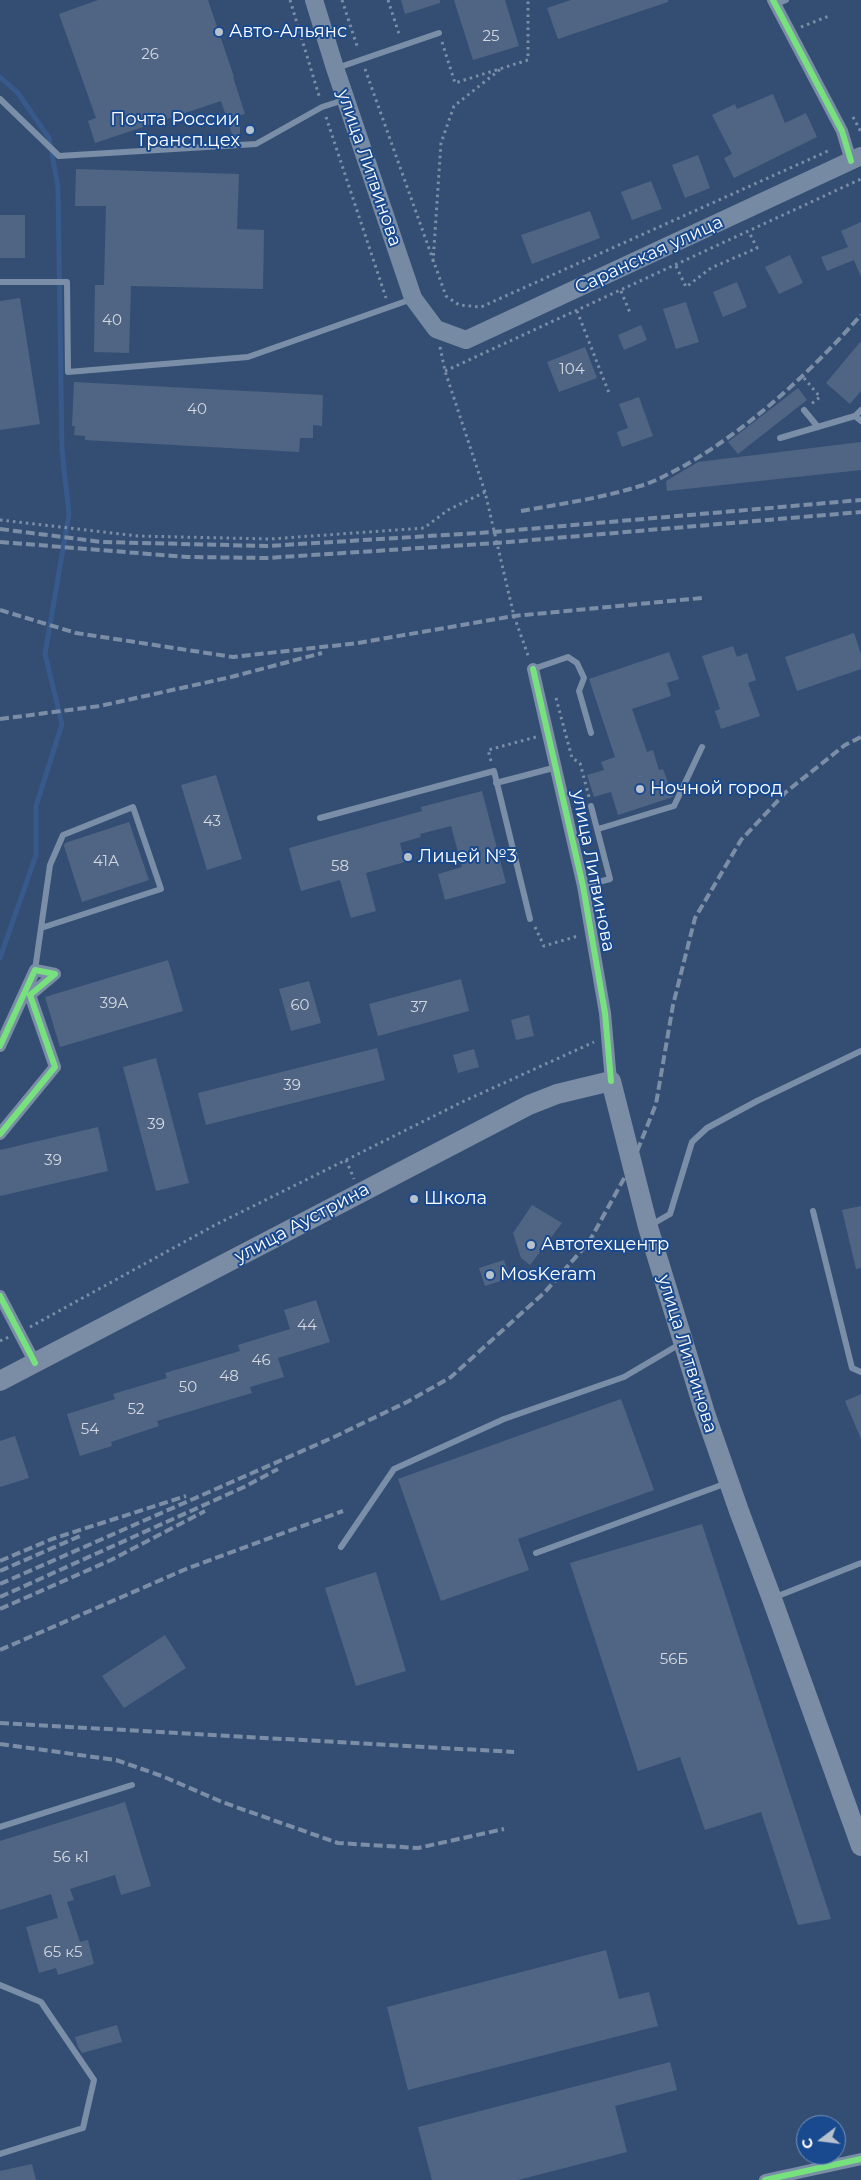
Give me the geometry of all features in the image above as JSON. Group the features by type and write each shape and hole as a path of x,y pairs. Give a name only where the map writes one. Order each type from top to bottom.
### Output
{"main road":[{"name":"улица Литвинова","path":"314,0 412,298 436,330"},
{"name":"Саранская улица","path":"436,330 466,340 856,158"},
{"name":"улица Литвинова","path":"611,1080 648,1227 683,1342 729,1482 861,1846"},
{"name":"улица Аустрина","path":"0,1382 360,1192 530,1105 558,1094 611,1080"}],"street":[{"path":"778,1 846,143 856,158"},
{"name":"улица Литвинова","path":"534,669 547,734 583,886 605,1012 611,1080"},
{"path":"0,1046 35,970 55,974 30,995 55,1068 0,1134"},
{"path":"0,1296 35,1364"},
{"path":"765,2180 861,2159"}],"lane":[{"path":"335,68 402,44 440,33"},
{"path":"0,99 59,156 256,144 322,106 345,99"},
{"path":"0,282 67,282 68,372 248,357 412,298"},
{"path":"804,410 818,427"},
{"path":"780,438 855,416 861,410"},
{"path":"855,416 861,421"},
{"path":"534,669 568,657 577,663 584,678 579,691 591,733"},
{"path":"598,829 674,806 702,747"},
{"path":"496,783 556,767"},
{"path":"320,818 494,772 530,920"},
{"path":"583,886 610,878 591,806"},
{"path":"35,970 50,865 63,835 133,807 161,889 41,928"},
{"path":"648,1227 670,1214 692,1142 706,1128 861,1051"},
{"path":"813,1211 852,1368 861,1372"},
{"path":"341,1547 394,1469 504,1419 624,1377 683,1342"},
{"path":"536,1553 729,1482"},
{"path":"772,1599 861,1563"},
{"path":"0,1827 132,1786"},
{"path":"0,1985 41,2002 94,2080 83,2128 0,2154"}],"path":[{"path":"290,0 322,106 388,306"},
{"path":"342,0 433,264 446,296 459,305 481,307 846,143"},
{"path":"388,0 402,44"},
{"path":"440,33 455,83 528,60 528,0"},
{"path":"791,31 830,16"},
{"path":"433,264 441,143 454,106 502,68"},
{"path":"445,371 861,179"},
{"path":"676,266 686,287 711,268 757,248 749,232"},
{"path":"621,291 631,315"},
{"path":"577,311 609,393"},
{"path":"436,330 445,371 485,492 514,616 534,669"},
{"path":"804,378 820,397 804,410"},
{"path":"0,520 96,533 138,536 270,539 424,528 448,510 485,492"},
{"path":"555,694 572,758 580,763 591,806"},
{"path":"494,772 488,750 547,734"},
{"path":"530,920 544,946 591,933"},
{"path":"0,1341 18,1333 215,1225 462,1102 606,1037"},
{"path":"346,1160 360,1192"}],"building":[{"path":"98,0 208,0 245,114 240,115 240,140 234,140 221,101 95,143 88,121 96,118 59,14"},
{"path":"401,0 440,0 440,3 405,14"},
{"path":"454,0 505,0 519,46 473,60"},
{"path":"571,0 668,0 668,2 558,39 547,8"},
{"path":"773,94 785,123 806,113 817,137 734,178 724,158 732,154 712,115 735,104 737,109"},
{"path":"698,155 710,188 685,198 672,165"},
{"path":"76,169 239,174 237,229 264,230 263,289 131,286 129,353 94,352 95,285 104,285 106,206 75,206"},
{"path":"651,181 662,209 632,220 621,192"},
{"path":"590,211 600,238 532,264 521,235"},
{"path":"0,215 25,215 25,258 0,258"},
{"path":"861,222 861,277 854,260 827,271 821,257 848,247 841,231"},
{"path":"790,255 803,283 779,294 765,267"},
{"path":"737,282 747,307 723,317 713,292"},
{"path":"20,298 40,424 0,430 0,301"},
{"path":"686,302 699,342 676,349 663,309"},
{"path":"641,325 647,340 624,350 618,335"},
{"path":"861,341 861,391 850,404 826,383"},
{"path":"585,347 597,378 559,392 547,362"},
{"path":"74,382 323,395 322,426 313,425 313,438 300,438 299,452 85,440 85,436 74,435 75,426 72,426"},
{"path":"798,388 807,400 738,454 728,442"},
{"path":"639,397 653,436 622,447 617,432 628,428 619,404"},
{"path":"861,442 861,470 667,491 666,481 698,462"},
{"path":"854,633 861,654 861,669 797,691 785,657"},
{"path":"733,646 737,657 747,653 756,680 748,683 760,716 721,729 715,711 720,709 702,656"},
{"path":"669,652 679,679 667,683 671,696 632,709 647,752 653,750 659,770 663,769 673,797 618,815 611,792 594,797 587,775 604,770 601,762 615,757 589,679"},
{"path":"216,775 242,859 207,870 181,785"},
{"path":"482,791 506,883 445,900 438,874 462,867 451,826 420,834 421,837 400,843 405,862 366,873 376,911 351,918 340,880 301,891 289,848 422,811 421,807"},
{"path":"129,822 149,880 82,902 64,846 65,843"},
{"path":"168,960 183,1011 60,1047 45,997"},
{"path":"461,979 469,1011 378,1036 369,1004"},
{"path":"309,981 321,1023 291,1031 279,989"},
{"path":"529,1015 534,1036 516,1040 511,1020"},
{"path":"377,1048 385,1080 206,1125 198,1093"},
{"path":"474,1049 479,1067 458,1073 453,1055"},
{"path":"156,1058 189,1183 156,1191 123,1067"},
{"path":"98,1127 108,1171 0,1196 0,1150"},
{"name":"Автотехцентр","path":"532,1205 562,1223 530,1265 521,1258 513,1233"},
{"path":"861,1206 861,1268 856,1269 842,1210"},
{"path":"504,1260 510,1278 485,1286 479,1268"},
{"path":"316,1300 330,1342 278,1358 284,1377 250,1387 252,1393 157,1421 159,1426 111,1442 112,1446 80,1456 67,1414 115,1399 113,1394 167,1378 165,1373 240,1351 238,1345 290,1329 284,1310"},
{"path":"861,1394 861,1439 845,1401"},
{"path":"621,1399 654,1490 518,1539 529,1570 441,1601 398,1479"},
{"path":"15,1436 29,1478 0,1487 0,1441"},
{"path":"702,1524 831,1919 798,1925 761,1812 705,1830 680,1757 638,1771 570,1563"},
{"path":"376,1572 406,1671 356,1686 325,1588"},
{"path":"165,1635 186,1668 124,1708 102,1676"},
{"path":"125,1802 151,1886 121,1895 115,1875 70,1889 74,1900 67,1902 80,1942 88,1940 94,1964 58,1975 56,1968 39,1973 26,1927 58,1918 51,1894 0,1910 0,1841"},
{"path":"606,1950 619,1999 649,1992 658,2026 408,2090 387,2007"},
{"path":"117,2025 122,2042 82,2053 75,2037"},
{"path":"670,2062 677,2090 615,2106 627,2152 518,2180 432,2180 418,2127"},
{"path":"32,2164 36,2180 0,2180 0,2171"}],"waterway":[{"path":"0,77 18,93 49,138 58,187 62,450 69,514 45,654 62,724 36,806 36,855 0,958"}],"railway":[{"path":"521,511 626,490 661,478 682,467 755,418 800,379 861,315"},
{"path":"0,529 102,542 267,546 494,532 861,500"},
{"path":"0,542 187,557 267,558 497,543 861,512"},
{"path":"0,610 76,633 233,657 358,643 514,616 702,598"},
{"path":"0,719 100,706 231,677 322,653"},
{"path":"0,1584 334,1437 407,1402 451,1377 545,1292 589,1242 632,1164 656,1104 673,1005 695,918 741,840 786,792 845,745 861,737"},
{"path":"0,1597 244,1487 278,1469"},
{"path":"0,1561 52,1539 186,1496"},
{"path":"0,1609 111,1560 205,1511"},
{"path":"0,1650 186,1569 343,1511"},
{"path":"0,1571 80,1536"},
{"path":"0,1723 514,1752"},
{"path":"0,1744 116,1760 162,1776 222,1802 338,1843 418,1848 504,1829"}],"cycle path":[{"path":"773,0 842,131 851,161"},
{"path":"533,669 583,886 605,1013 611,1081"},
{"path":"0,1046 35,970 55,974 30,995 55,1067 0,1134"},
{"path":"0,1296 35,1363"},
{"path":"765,2180 861,2159"}],"place":[{"name":"Авто-Альянс","path":"219,32"},
{"name":"Почта России Трансп.цех","path":"250,130"},
{"name":"Ночной город","path":"640,789"},
{"name":"Лицей №3","path":"408,857"},
{"name":"Школа","path":"414,1199"},
{"name":"Автотехцентр","path":"531,1245"},
{"name":"MosKeram","path":"490,1275"}]}
